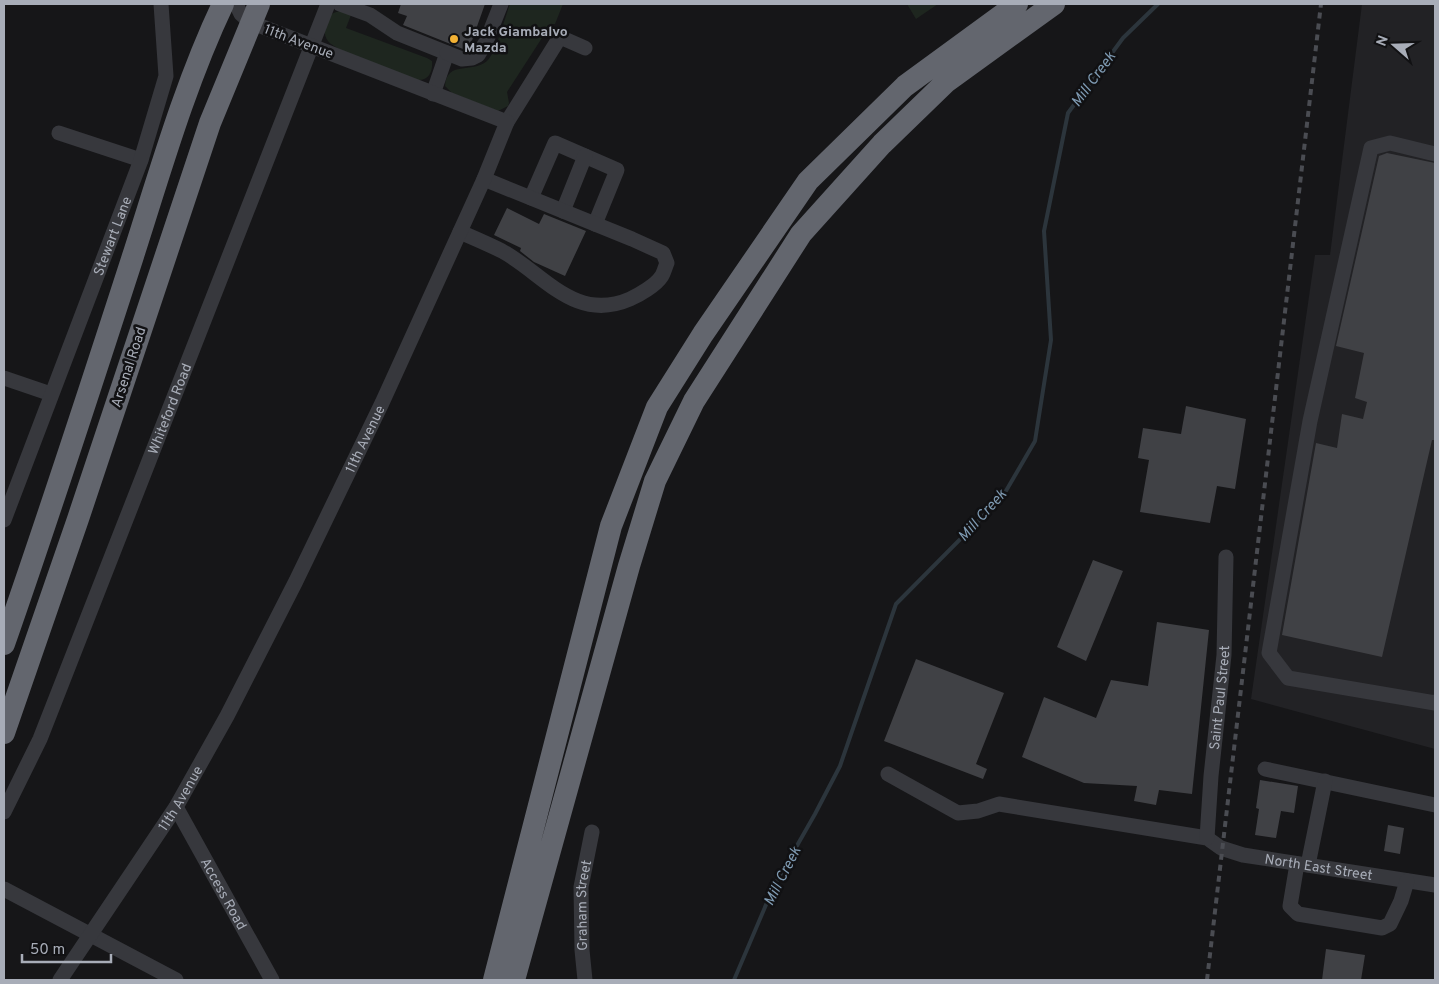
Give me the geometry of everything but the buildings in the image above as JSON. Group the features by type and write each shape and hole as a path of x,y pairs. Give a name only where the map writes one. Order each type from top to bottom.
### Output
{"highway":[{"path":"4,644 47,521 168,146 193,76 223,4"},
{"path":"494,980 611,526 657,407 725,302 808,181 906,86 1017,4"},
{"path":"514,980 629,566 655,481 694,401 802,234 882,144 946,82 1054,4"},
{"name":"Arsenal Road","path":"4,733 210,122 254,13"}],"street":[{"name":"Stewart Lane","path":"4,520 141,160 166,76 160,4"},
{"path":"236,4 241,14 254,13"},
{"name":"Whiteford Road","path":"4,812 40,739 328,4"},
{"path":"340,4 372,10 397,33 462,59 478,56 486,42 501,4"},
{"name":"11th Avenue","path":"60,980 176,807 227,716 296,581 382,403 484,179 506,122 312,46 254,13"},
{"path":"506,122 560,37 585,48"},
{"path":"433,94 447,53"},
{"path":"59,133 141,160"},
{"path":"531,198 555,143 616,170 594,224"},
{"path":"1435,154 1390,143 1371,148 1310,421 1269,653 1288,678 1435,702"},
{"path":"563,211 585,156"},
{"path":"460,232 503,252 554,290 574,300 594,305 618,304 639,295 661,277 667,262 663,253 484,179"},
{"path":"4,378 51,394"},
{"name":"Saint Paul Street","path":"1207,838 1211,776 1224,655 1226,557"},
{"path":"1265,769 1435,805"},
{"path":"888,774 958,813 978,811 999,804 1207,838"},
{"path":"1325,781 1290,906 1298,914 1382,928 1390,924 1408,880"},
{"name":"Access Road","path":"176,807 272,980"},
{"name":"Graham Street","path":"585,980 582,950 581,887 592,832"},
{"name":"North East Street","path":"1207,838 1221,848 1243,855 1435,885"},
{"path":"4,889 176,980"}],"shaded area":[{"path":"510,4 563,4 555,24 551,24 507,92 508,106 498,111 452,93 445,86 450,73 455,70 474,67 487,61 497,43"},
{"path":"907,4 938,4 916,19"},
{"path":"1362,4 1435,4 1435,749 1251,699 1315,255 1330,255"},
{"path":"340,11 351,15 346,28 432,61 429,75 425,79 417,80 355,57 333,46 326,37 325,25 331,15"}],"waterway":[{"name":"Mill Creek","path":"734,980 774,886 840,766 896,604 1003,496 1035,441 1051,340 1044,231 1068,113 1123,38 1158,4"}],"railway":[{"path":"1207,980 1321,4"}],"place":[{"name":"Jack Giambalvo Mazda","path":"454,39"}]}
